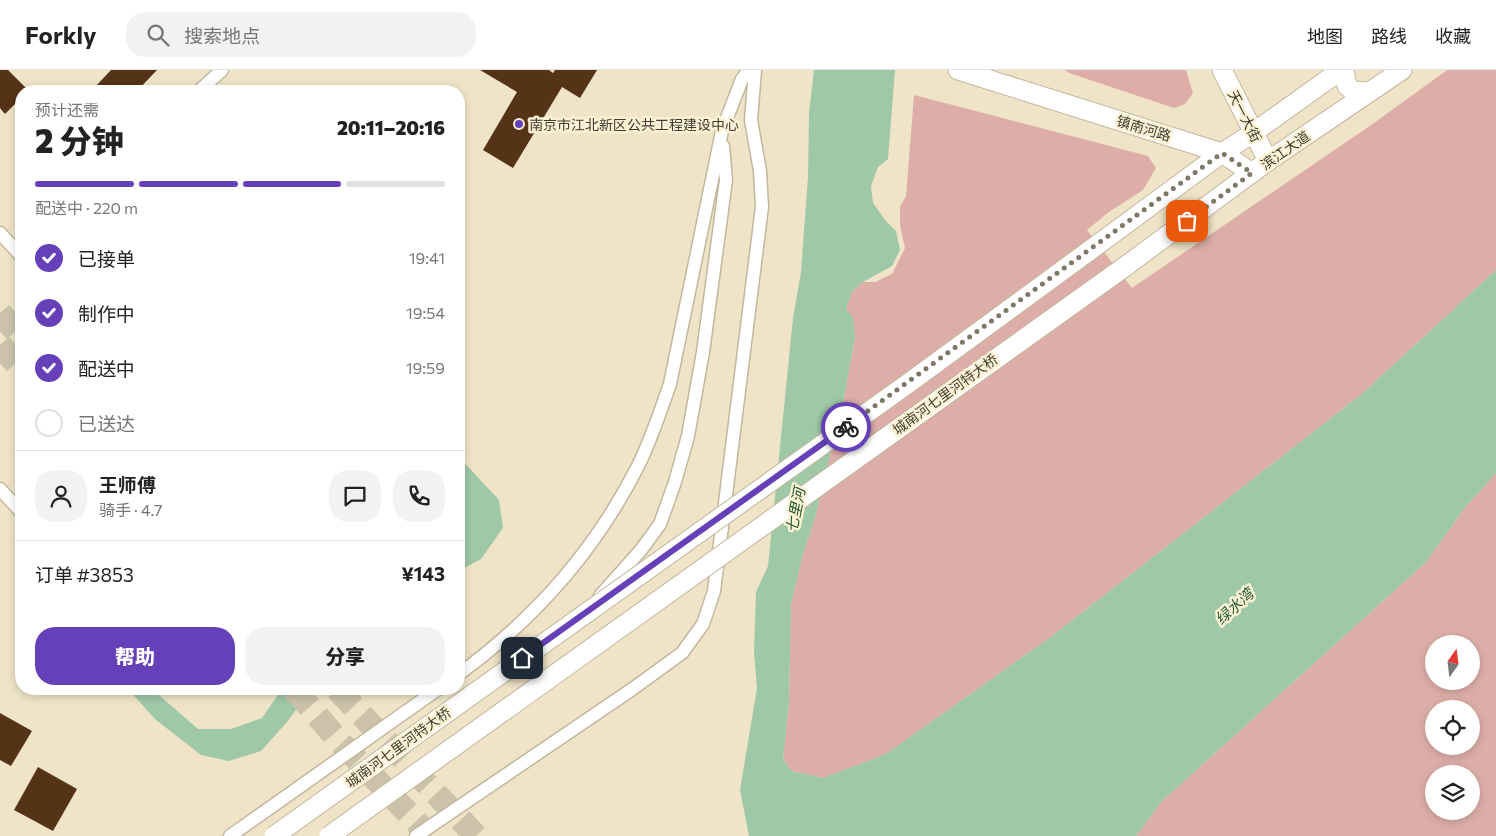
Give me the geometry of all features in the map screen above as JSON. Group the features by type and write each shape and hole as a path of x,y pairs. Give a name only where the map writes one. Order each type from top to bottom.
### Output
{"main road":[{"name":"镇南河路","path":"958,70 1222,153 1252,173"},
{"name":"天一大街","path":"1222,70 1268,161"},
{"path":"1222,153 1343,70 1347,86 1354,91 1369,92"},
{"name":"滨江大道","path":"1123,268 1268,161 1402,70"},
{"name":"城南河七里河特大桥","path":"274,836 906,385 1222,153"},
{"name":"城南河七里河特大桥","path":"329,836 1123,268"}],"street":[{"path":"206,85 222,70"},
{"path":"465,669 519,627 558,586 592,543 638,465 656,424 670,384 722,131 742,79 749,70"},
{"path":"416,836 682,653 703,624 714,591 762,207 760,171 750,120 755,70"},
{"path":"584,614 641,550 660,524 675,482 688,436 703,352 726,180 722,131"},
{"path":"0,233 15,249"},
{"path":"0,489 15,505"},
{"path":"230,836 430,695"}],"shaded area":[{"path":"1065,70 1186,70 1193,93 1185,104 1174,108 1069,73"},
{"path":"1447,70 1496,70 1496,270 1363,393 1052,636 886,754 823,778 792,771 783,759 789,703 791,604 803,554 815,518 844,398 855,337 846,309 852,292 863,282 875,282 892,274 905,248 900,225 900,207 906,196 914,95 1148,156 1156,168 1143,190 1109,212 1087,230 1132,288 1374,123"},
{"path":"1496,473 1496,836 1136,836 1161,802 1426,562 1467,505"}],"water":[{"path":"814,70 895,70 888,159 878,167 871,186 873,203 885,220 896,231 900,250 892,266 863,282 852,292 846,309 853,317 855,337 844,398 815,518 803,554 791,604 789,703 783,759 792,771 823,778 886,754 1052,636 1363,393 1496,270 1496,473 1467,505 1426,562 1161,802 1136,836 749,836 740,790 757,688 754,652 756,592 768,566 793,318 801,272 808,177 809,113"},
{"path":"465,463 499,500 503,528 481,559 465,568"},
{"path":"133,695 159,695 198,729 231,729 262,718 278,695 307,695 287,722 261,751 229,761 201,755 155,719"}],"building":[{"path":"0,70 8,70 23,85 15,85 15,104 5,114 0,108"},
{"path":"111,70 157,70 143,85 97,85"},
{"name":"南京市江北新区公共工程建设中心","path":"480,70 549,70 553,73 555,70 597,70 580,98 562,87 513,168 483,150 517,92"},
{"path":"0,713 32,731 11,766 0,760"},
{"path":"38,767 77,789 53,831 14,810"}],"tunnel":[{"path":"0,313 15,330"},
{"path":"0,345 15,362"},
{"path":"299,695 339,741 430,836"},
{"path":"343,695 476,836"}],"way so far":[{"path":"846,427 1222,153 1252,173 1187,221"}],"place":[{"name":"南京市江北新区公共工程建设中心","path":"519,124"}],"route":[{"path":"522,658 846,427"}],"water label":[{"name":"七里河","path":"795,510"},
{"name":"绿水湾","path":"1234,606"}]}
